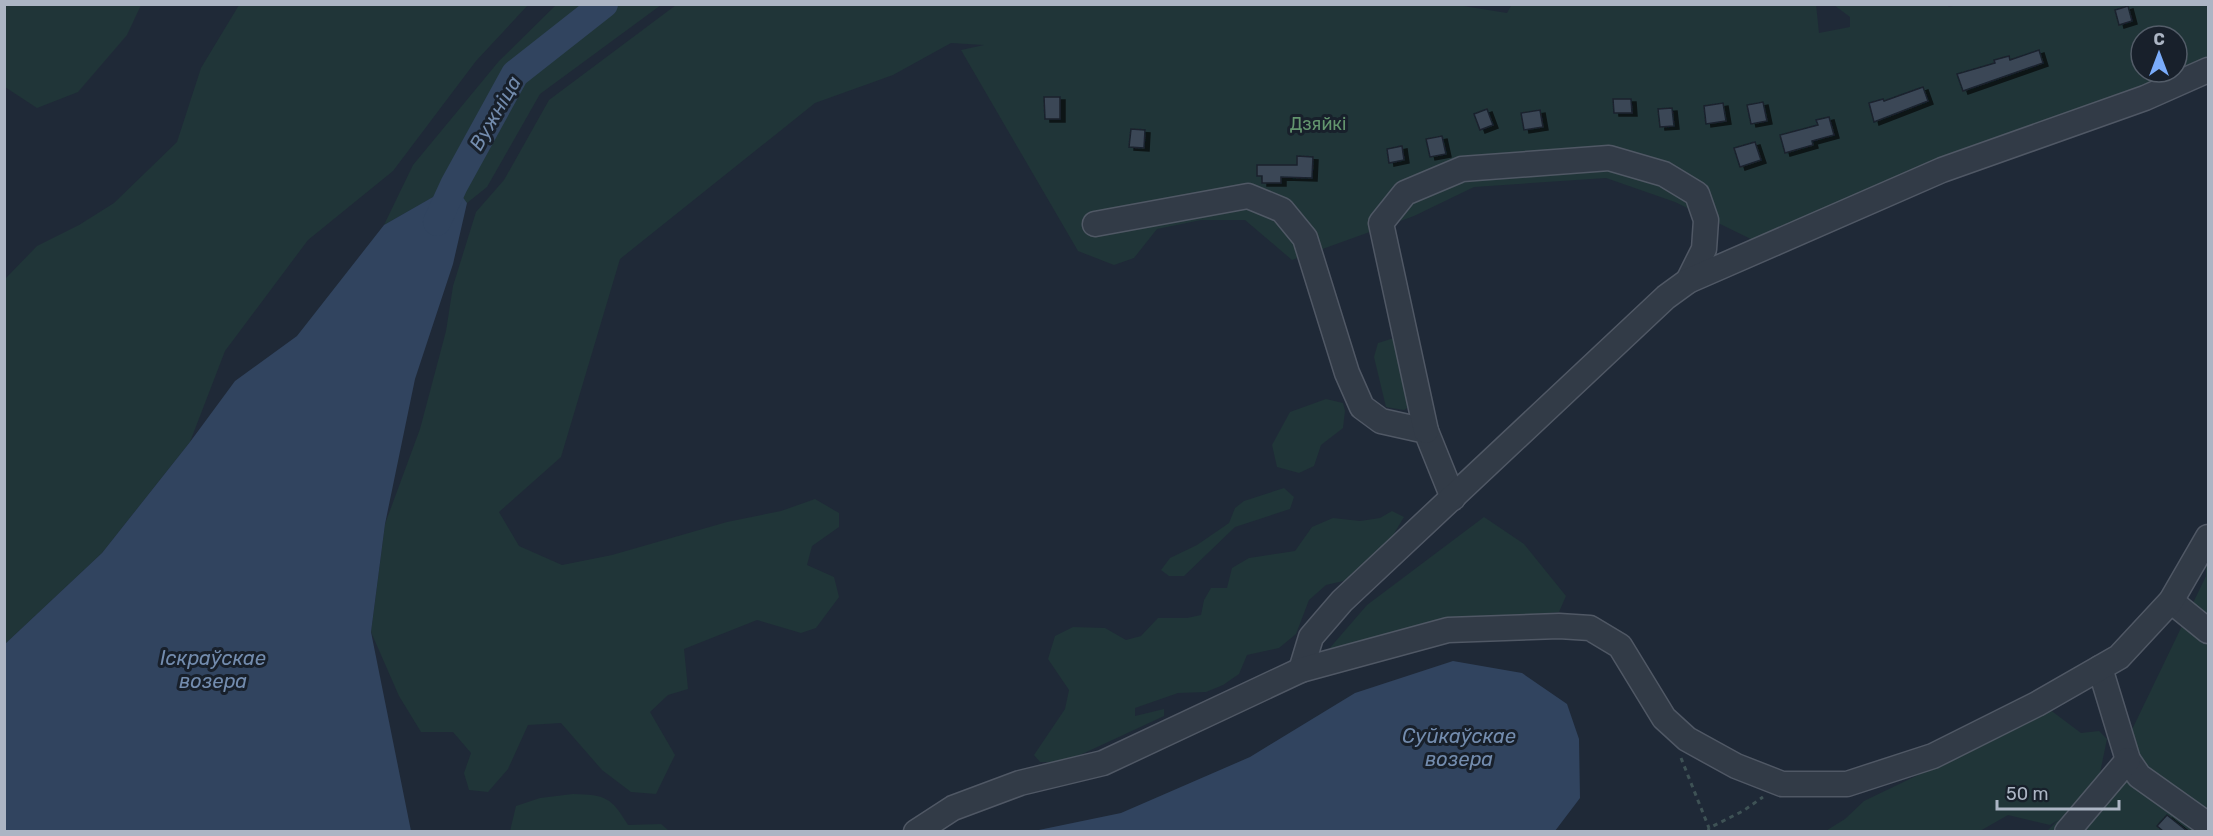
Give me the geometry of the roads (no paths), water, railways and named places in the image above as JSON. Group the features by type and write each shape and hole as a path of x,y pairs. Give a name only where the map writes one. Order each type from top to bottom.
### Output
{"street":[{"path":"1301,670 1311,637 1342,601 1666,297 1688,281 1942,170 2145,98 2207,72"},
{"path":"1453,498 1426,431 1381,223 1405,193 1462,169 1536,163 1609,158 1664,174 1697,194 1706,220 1704,249 1688,281"},
{"path":"1095,224 1248,196 1282,210 1305,238 1347,373 1362,407 1381,422 1426,431"},
{"path":"916,831 953,808 1009,787 1103,763 1301,670 1448,630 1559,626 1590,628 1620,646 1664,718 1687,739 1736,766 1782,784 1847,784 1933,756 2037,704 2119,657 2171,602 2208,537"},
{"path":"2171,602 2208,631"},
{"path":"2100,668 2128,760 2139,776 2208,825"},
{"path":"2067,831 2128,760"}],"water":[{"name":"Іскраўскае возера","path":"454,185 467,203 453,264 415,379 385,524 371,632 411,831 5,831 5,644 102,553 235,381 297,336 384,225"},
{"name":"Суйкаўскае возера","path":"1453,661 1522,673 1567,704 1579,739 1580,798 1555,831 1034,831 1121,813 1250,757 1355,693"}],"waterway":[{"name":"Вужніца","path":"437,222 454,185 515,74 604,4"}],"park label":[{"name":"Дзяйкі","path":"1318,124"}]}
